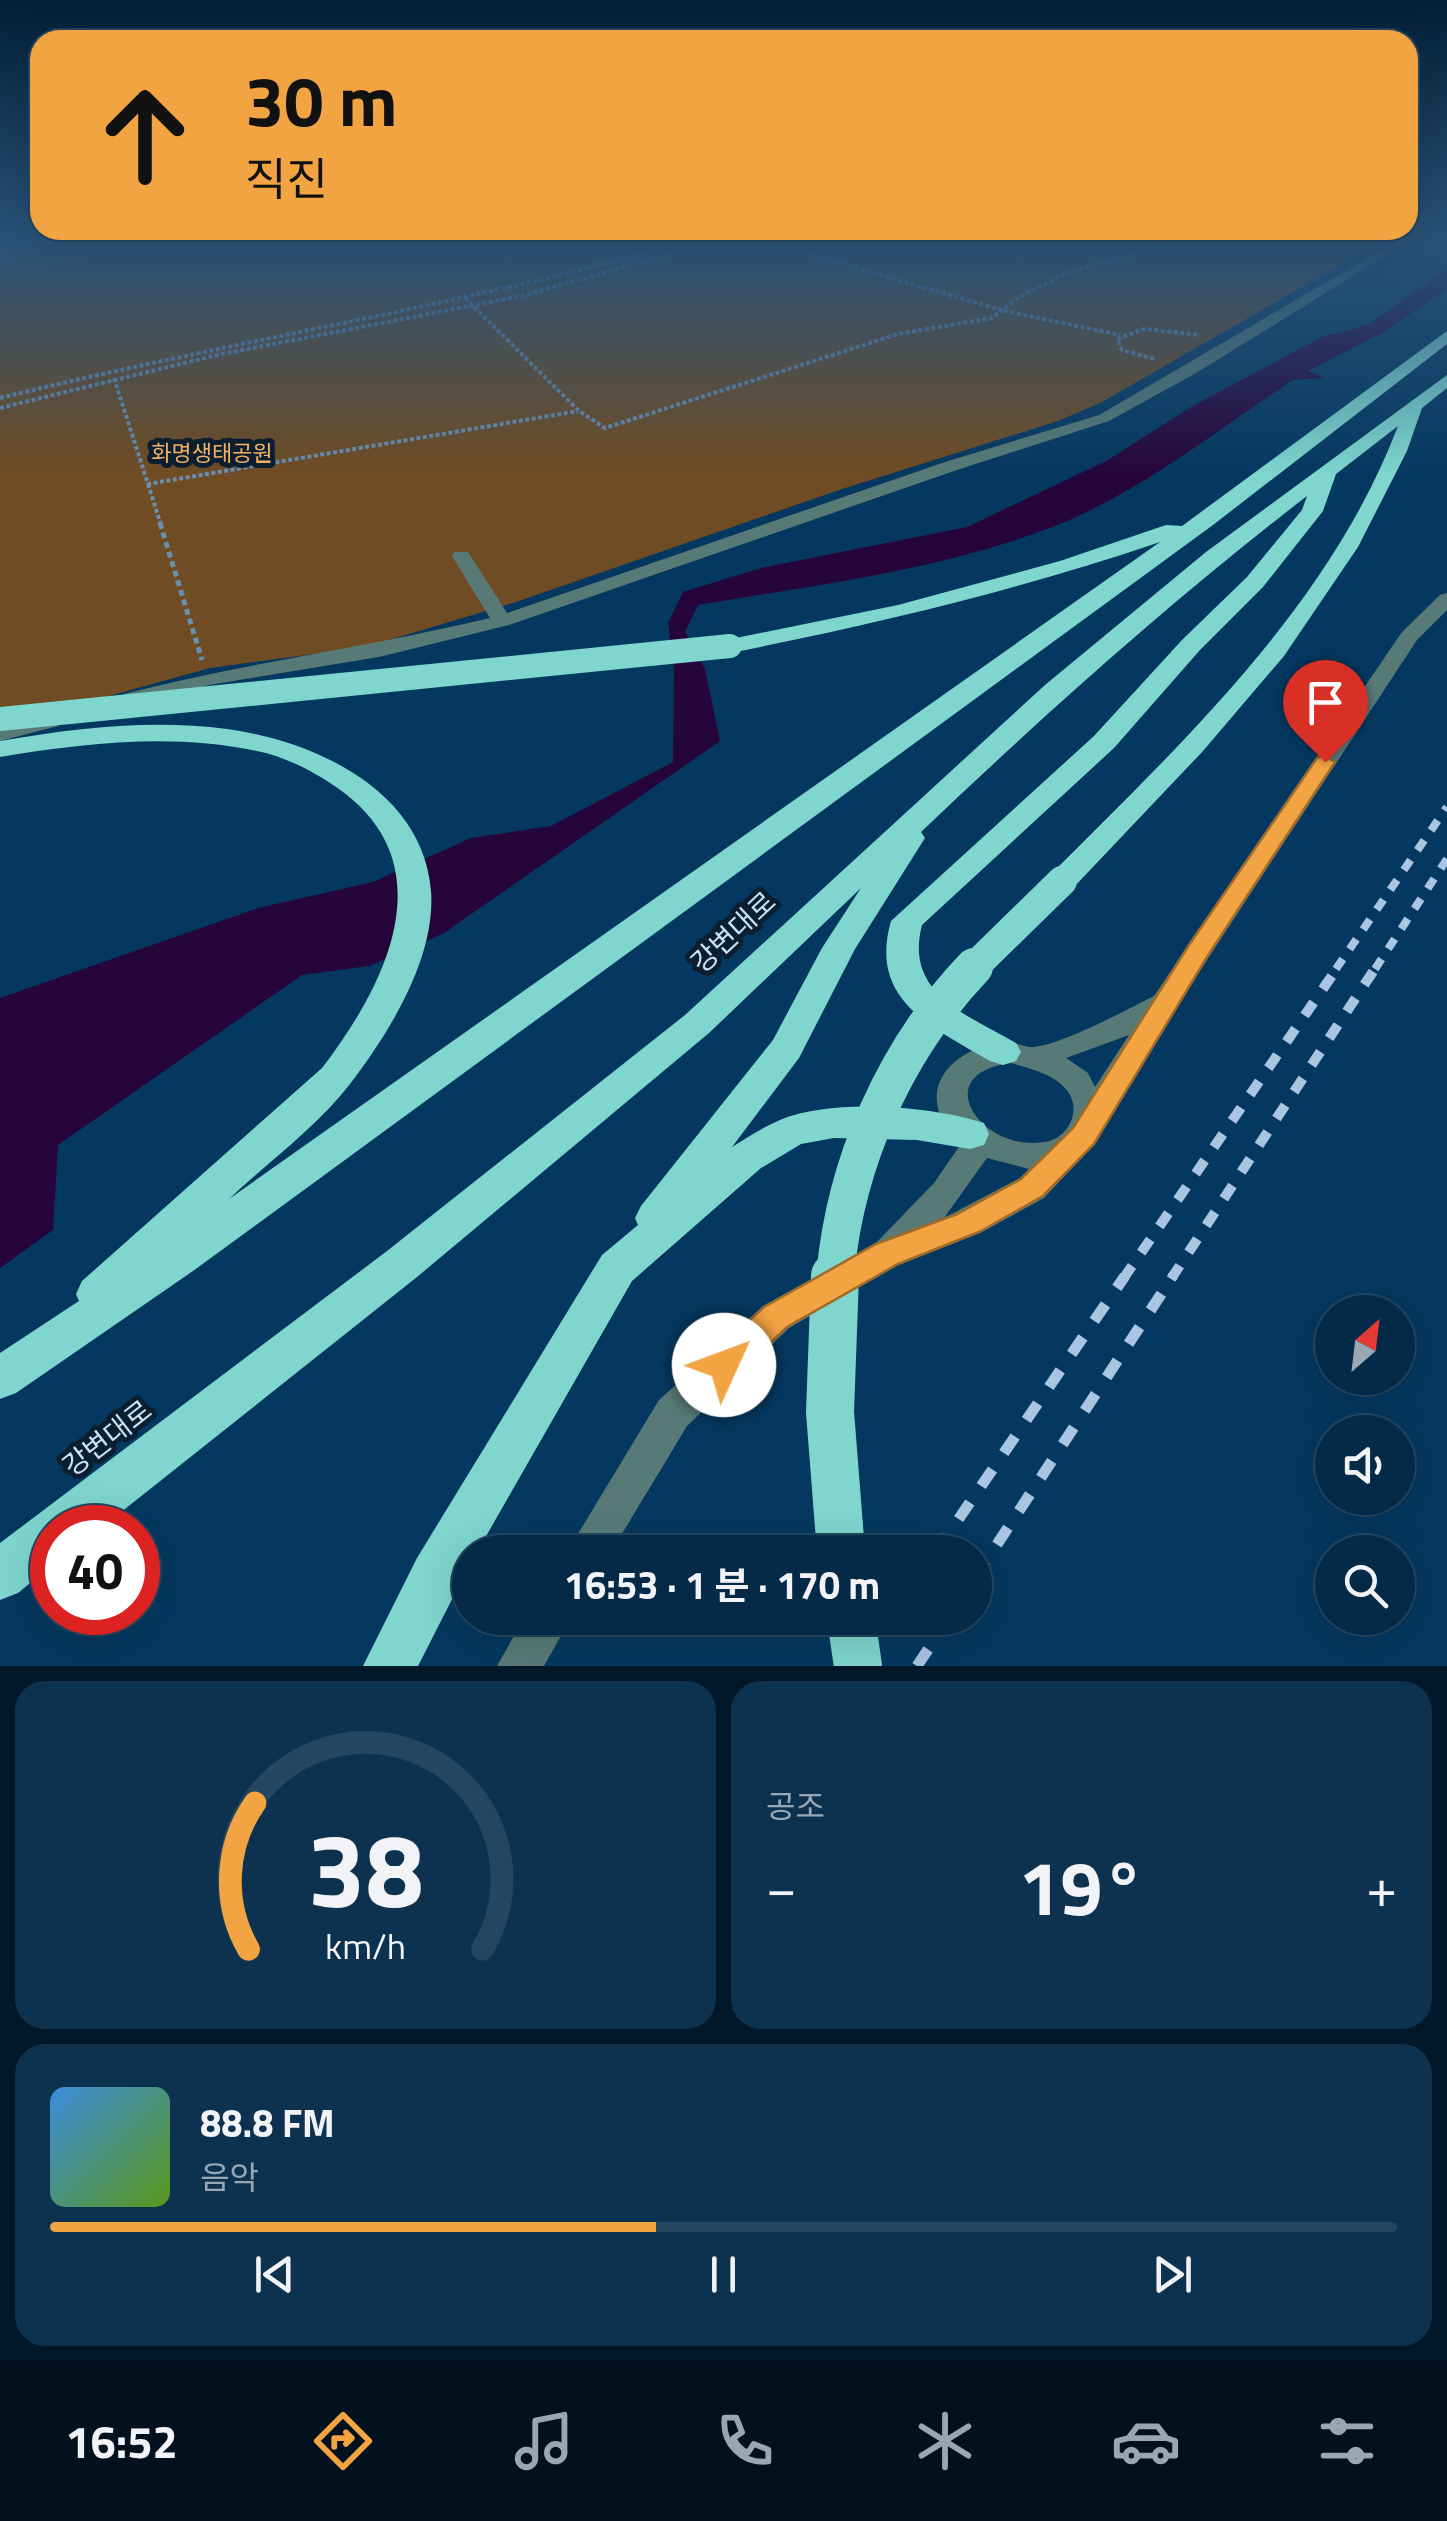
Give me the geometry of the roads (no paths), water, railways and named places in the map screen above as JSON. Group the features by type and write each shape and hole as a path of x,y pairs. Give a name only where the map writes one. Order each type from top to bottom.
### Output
{"highway":[{"name":"강변대로","path":"10,1370 178,1258 1205,520 1447,336"},
{"name":"강변대로","path":"91,1505 402,1264 697,1024 1054,691 1214,556 1447,380"},
{"path":"839,1535 830,1449 831,1336 840,1235 866,1132 934,1014 1189,751 1267,662 1360,528 1405,437 1413,408"},
{"path":"1003,1052 923,1002 900,972 897,945 907,920 1104,742 1191,645 1256,582 1312,511 1326,472"},
{"path":"0,719 730,646 901,612 1068,566 1205,520"},
{"path":"0,749 129,733 222,737 297,755 345,778 379,806 402,836 416,874 415,924 401,966 340,1072 10,1370"},
{"path":"390,1666 435,1576 616,1268 786,1049 839,948 938,796"},
{"path":"616,1268 747,1157 792,1132 834,1123 917,1124 976,1138"},
{"path":"0,1575 30,1551"},
{"path":"853,1635 858,1666"}],"street":[{"path":"0,734 208,679 379,651 502,622 951,466 1104,418 1272,320"},
{"path":"461,556 502,622"},
{"path":"598,1535 673,1413 776,1317 887,1254 968,1223 1032,1188 1084,1136 1164,1003 1409,636 1447,599"},
{"path":"1038,1056 1114,1030 1164,1003"},
{"path":"1069,1148 1049,1156 1026,1157 976,1138 954,1112 954,1082 976,1060 1003,1052 1038,1056 1066,1070 1080,1085 1090,1102 1091,1120"},
{"path":"887,1254 946,1193 976,1138"},
{"path":"519,1666 538,1635"}],"railway":[{"path":"1336,969 1447,807"},
{"path":"1375,969 1447,859"},
{"path":"1123,1279 1338,967"},
{"path":"1171,1279 1376,967"},
{"path":"948,1535 1125,1276"},
{"path":"992,1552 1173,1276"},
{"path":"858,1666 879,1635"},
{"path":"917,1666 938,1635"}],"park label":[{"name":"화명생태공원","path":"212,453"}]}
